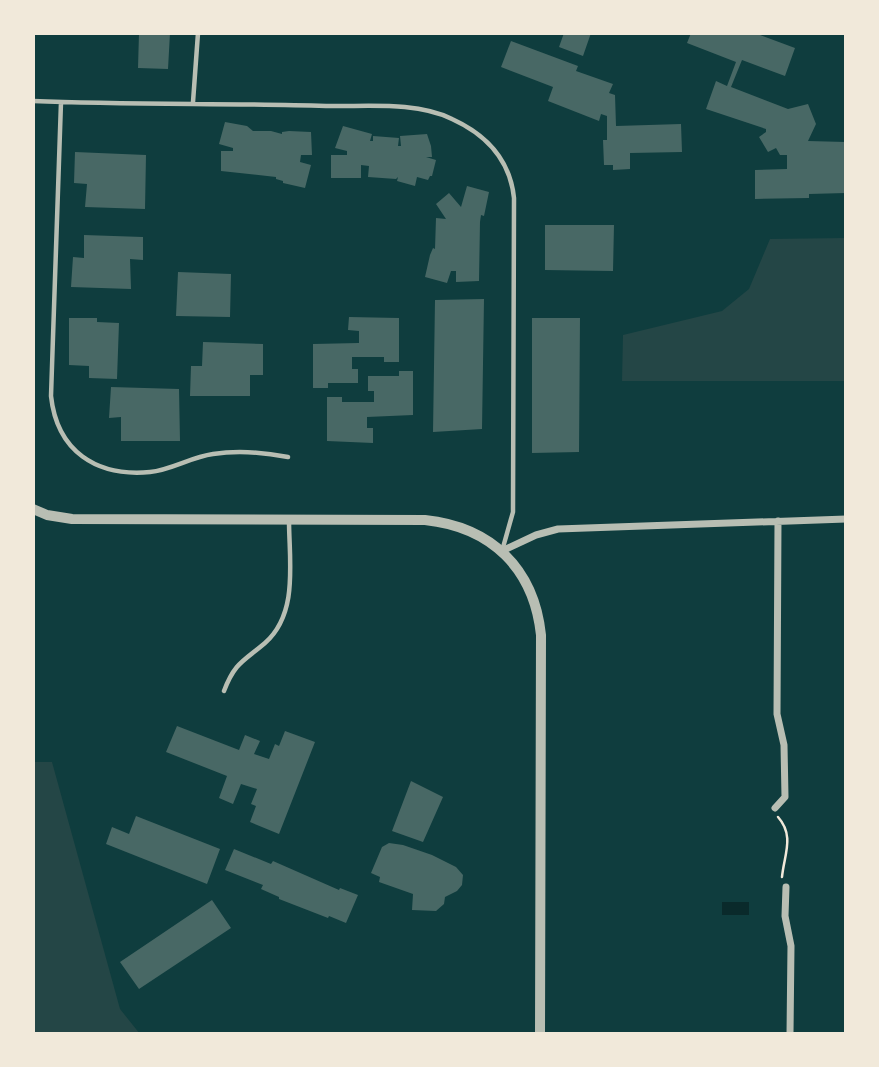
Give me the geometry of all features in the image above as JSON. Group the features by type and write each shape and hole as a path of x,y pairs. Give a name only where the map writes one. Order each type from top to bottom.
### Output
{"street":[{"path":"33,509 47,515 72,519 437,521 474,533 502,551 512,561 529,590 537,611 541,635 540,1034"},
{"path":"502,551 536,535 558,529 846,519"},
{"path":"775,808 785,797 785,745 777,715 778,521"},
{"path":"786,887 785,916 791,951 790,1034"}],"lane":[{"path":"193,102 198,33"},
{"path":"33,101 400,108 443,115 457,121 495,150 506,164 513,184 513,512 502,551"},
{"path":"61,102 51,397 53,412 65,440 82,458 102,467 151,472 194,458 224,453 250,451 288,457"},
{"path":"224,691 238,664 265,643 285,615 289,595 289,519"}],"path":[{"path":"775,808 788,834 782,875 786,887"}],"shaded area":[{"path":"846,238 846,381 622,381 623,335 722,311 749,289 770,239"},
{"path":"33,762 52,762 120,1009 140,1034 33,1034"},
{"path":"722,902 749,902 749,915 722,915"}],"building":[{"path":"139,33 170,33 168,69 138,68"},
{"path":"564,33 591,33 583,56 559,47"},
{"path":"691,33 755,33 795,48 785,76 742,60 731,87 788,109 808,104 816,124 808,141 846,142 846,193 809,194 809,198 755,199 755,170 787,169 787,155 780,155 776,148 768,152 759,137 766,129 706,109 716,81 727,86 736,62 687,43"},
{"path":"511,41 578,66 576,71 613,84 609,93 615,95 616,126 681,124 682,152 630,153 630,169 613,170 613,165 604,165 603,140 607,140 607,116 601,114 599,121 548,101 553,87 501,67"},
{"path":"225,122 247,126 253,131 282,134 289,131 311,132 312,155 301,155 300,162 311,165 305,188 283,183 276,177 221,171 221,151 233,151 233,148 219,144"},
{"path":"343,126 372,134 370,141 373,141 373,136 399,138 398,146 401,146 400,136 427,134 432,157 426,157 436,160 432,176 428,180 417,177 415,186 397,181 398,177 368,177 369,166 361,165 361,178 331,178 331,155 347,155 347,151 335,148"},
{"path":"75,152 146,155 145,209 85,207 87,184 74,183"},
{"path":"467,186 489,192 484,216 481,215 480,222 479,281 456,282 456,271 451,271 447,283 425,277 430,255 433,248 435,249 436,218 446,219 436,204 449,193 461,207"},
{"path":"545,225 614,225 613,271 545,270"},
{"path":"84,235 143,237 143,260 130,259 131,289 71,287 73,257 84,258"},
{"path":"178,272 231,274 230,317 176,316"},
{"path":"484,299 482,429 433,432 435,300"},
{"path":"349,317 399,318 399,362 384,362 384,357 352,357 352,369 358,369 358,383 328,383 328,388 313,388 313,344 359,343 359,331 348,330"},
{"path":"69,318 97,318 97,322 119,323 117,379 89,378 89,366 69,365"},
{"path":"532,318 580,318 579,452 532,453"},
{"path":"203,342 263,344 263,375 250,375 250,396 190,396 191,366 202,366"},
{"path":"399,371 413,371 413,415 367,417 367,428 373,428 373,443 327,441 327,397 342,397 342,402 374,402 374,391 368,391 368,376 399,376"},
{"path":"111,387 179,389 180,441 121,441 121,417 109,418"},
{"path":"177,726 239,750 245,735 260,741 254,754 269,759 275,744 279,746 285,731 315,742 279,834 250,822 256,806 251,804 257,789 241,784 233,804 219,798 227,776 166,752"},
{"path":"411,781 443,797 423,842 392,831"},
{"path":"136,816 220,849 207,884 106,844 112,827 129,834"},
{"path":"389,843 432,855 456,867 463,875 462,885 445,897 444,904 436,911 412,910 413,894 379,882 380,877 371,873 382,847"},
{"path":"234,849 271,864 273,861 339,890 340,888 358,895 346,923 279,899 261,889 263,885 225,870"},
{"path":"212,900 231,928 139,989 120,962"}]}
